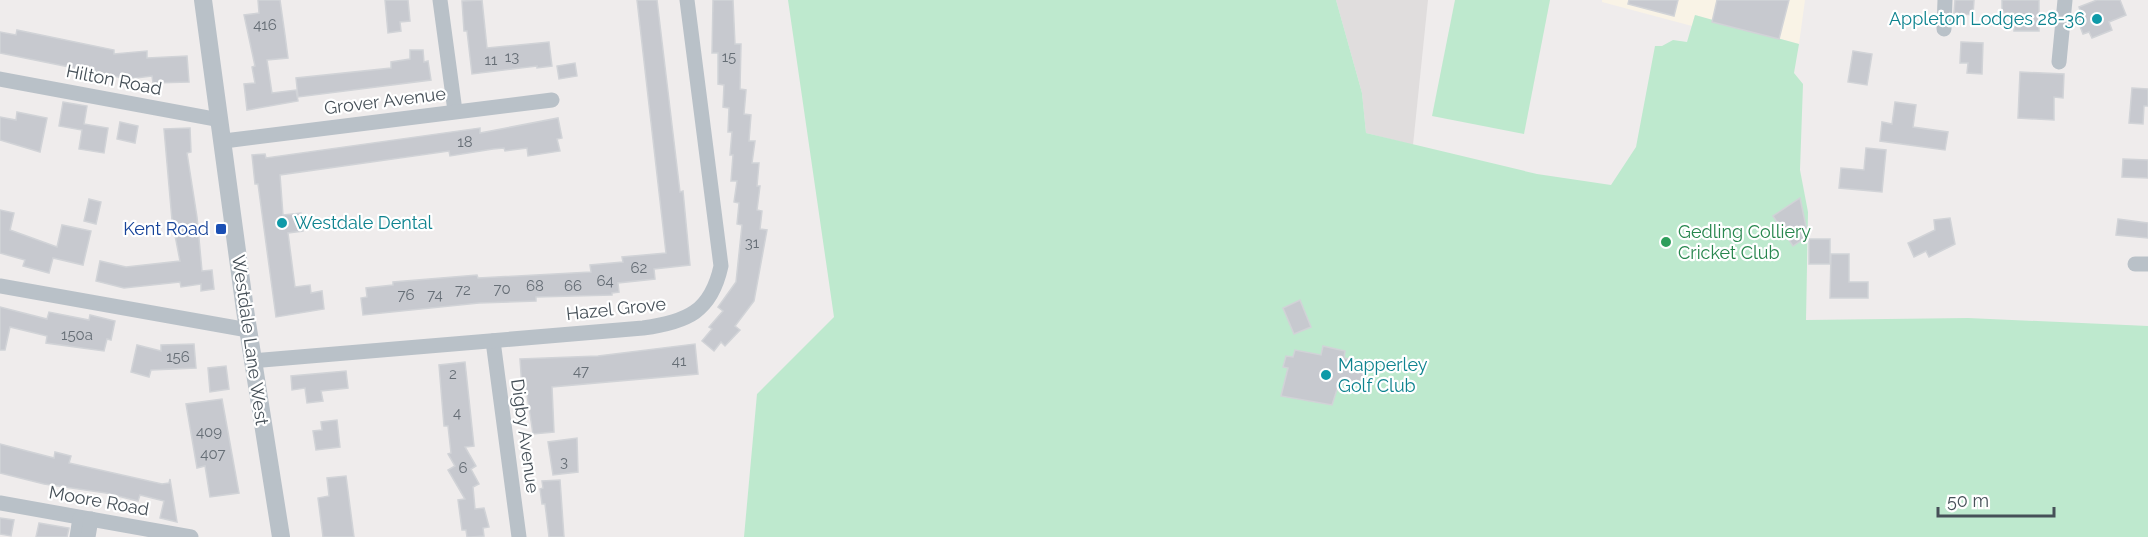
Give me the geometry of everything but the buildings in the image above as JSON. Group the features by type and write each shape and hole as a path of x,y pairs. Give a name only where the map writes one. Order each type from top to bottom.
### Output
{"street":[{"name":"Westdale Lane West","path":"204,0 252,361 280,537"},
{"path":"440,0 455,111"},
{"name":"Hazel Grove","path":"252,361 673,324 692,315 708,302 717,286 721,266 720,248 687,0"},
{"path":"1944,29 1945,0"},
{"path":"2059,62 2066,0"},
{"name":"Hilton Road","path":"0,79 220,120"},
{"name":"Grover Avenue","path":"224,141 552,100"},
{"path":"0,286 248,330"},
{"name":"Digby Avenue","path":"492,340 519,537"},
{"name":"Moore Road","path":"0,503 191,537"},
{"path":"77,537 85,519"},
{"path":"85,519 88,537"}],"shaded area":[{"path":"1336,0 1428,0 1413,145 1366,133 1362,93"},
{"path":"1602,0 1805,0 1799,44 1695,15 1692,26 1602,2"}],"green space":[{"path":"788,0 1336,0 1362,93 1366,133 1537,174 1611,185 1636,147 1655,46 1662,46 1673,40 1687,42 1695,15 1799,44 1794,73 1803,84 1800,170 1808,212 1806,320 1968,318 2148,326 2148,537 744,537 757,394 834,317"},
{"path":"1455,0 1550,0 1524,134 1432,116"}],"place":[{"name":"Appleton Lodges 28-36","path":"2097,19"},
{"name":"Westdale Dental","path":"282,223"},
{"name":"Kent Road","path":"221,229"},
{"name":"Gedling Colliery Cricket Club","path":"1666,242"},
{"name":"Mapperley Golf Club","path":"1326,375"}]}
